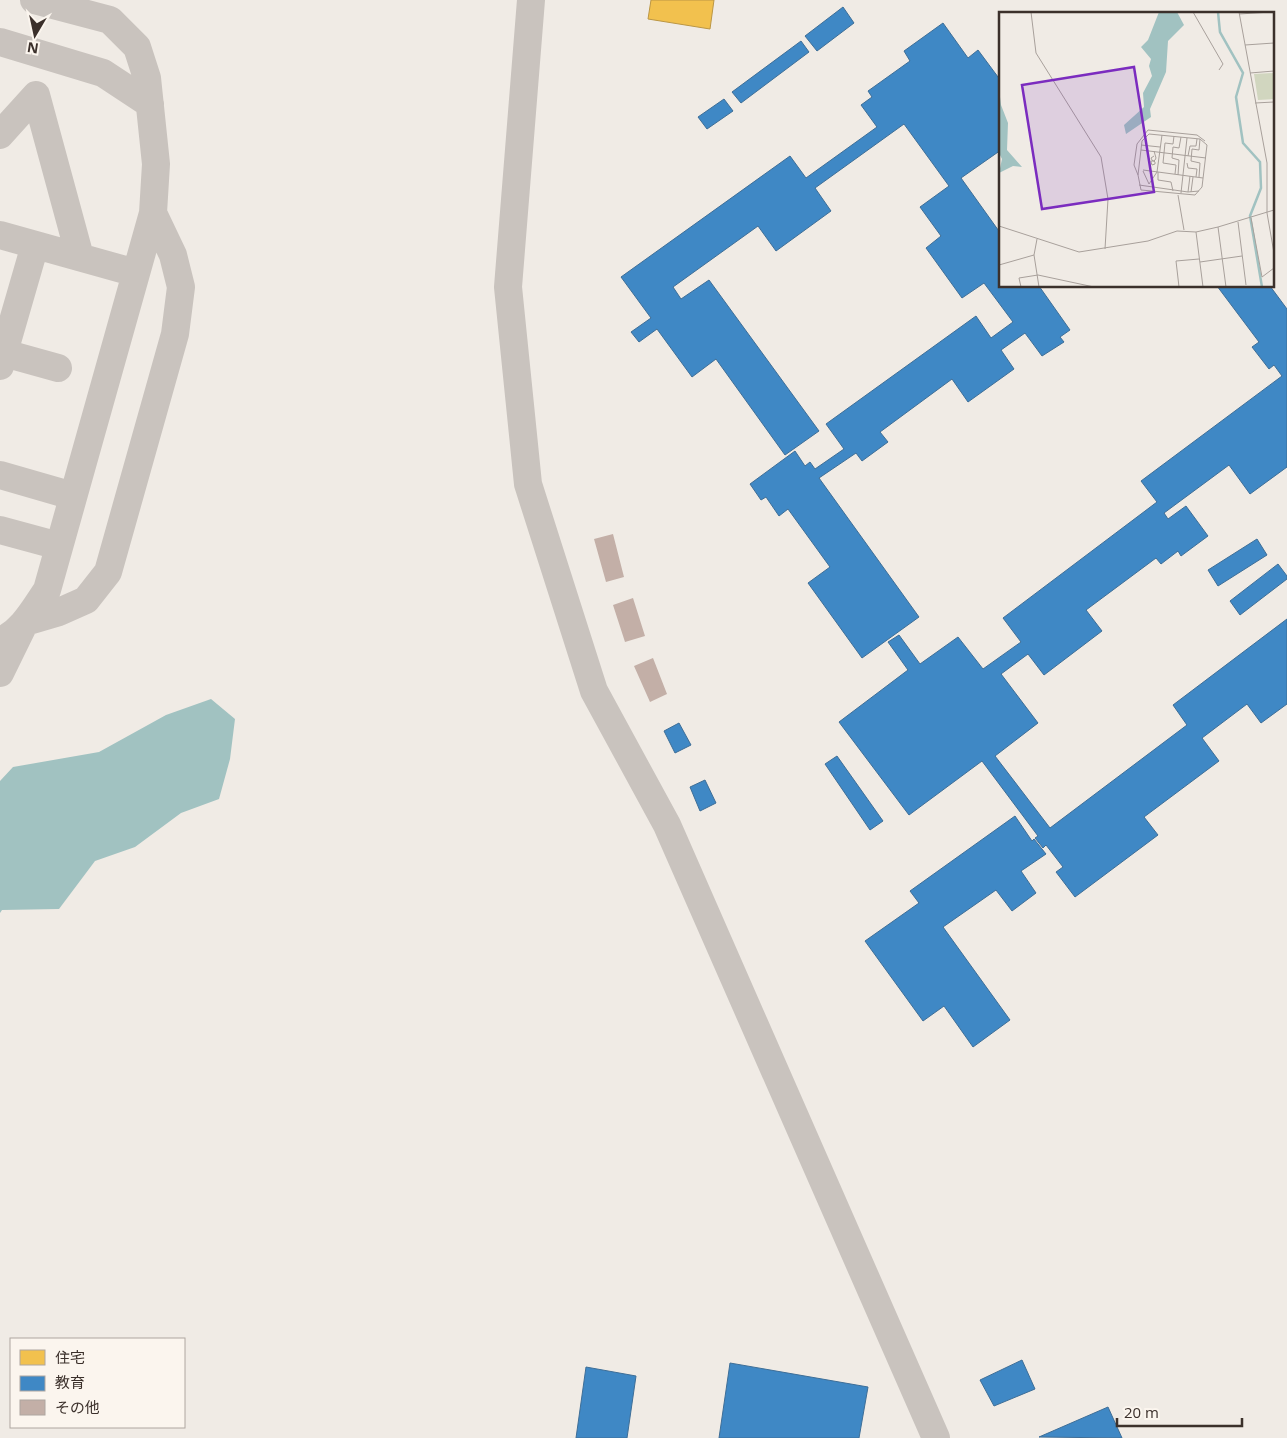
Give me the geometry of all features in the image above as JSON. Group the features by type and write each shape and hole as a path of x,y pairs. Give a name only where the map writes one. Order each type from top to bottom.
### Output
{"lane":[{"path":"0,673 25,622 47,590 153,213 156,164 147,78 137,47 110,20 34,0"},
{"path":"531,0 508,286 528,484 594,691 667,825 936,1438"},
{"path":"0,42 103,73 150,104"},
{"path":"0,134 36,95 80,257"},
{"path":"0,641 10,637 25,622 59,612 86,600 108,572 176,334 181,288 173,255 153,213"},
{"path":"0,235 136,273"},
{"path":"36,245 2,359 58,368"},
{"path":"0,475 73,496"},
{"path":"0,530 59,546"}],"water":[{"path":"211,699 235,719 230,759 219,799 181,813 135,847 95,861 59,909 2,910 0,913 0,781 13,767 99,752 166,715"}],"building: 住宅":[{"path":"651,0 714,0 710,29 648,19"}],"building: 教育":[{"path":"843,7 854,23 817,51 805,36"},
{"path":"943,23 968,58 978,50 999,78 999,151 961,178 999,231 999,288 1040,288 1070,330 1060,337 1064,342 1042,356 1025,333 1001,350 1014,369 968,402 952,379 880,432 888,442 862,461 856,453 819,478 919,617 862,658 808,583 830,567 788,509 779,516 766,497 761,500 750,484 795,451 805,466 810,462 815,469 844,449 826,424 976,316 991,338 1013,322 984,283 962,298 926,248 941,236 920,207 949,186 904,124 815,188 831,211 776,251 758,226 673,287 681,299 709,280 819,431 785,455 716,359 692,377 657,329 639,342 631,332 651,318 621,277 790,156 806,178 877,127 861,105 872,97 868,91 910,61 904,51"},
{"path":"801,41 809,52 741,103 732,92"},
{"path":"724,99 733,111 707,129 698,117"},
{"path":"1218,288 1271,288 1287,309 1287,467 1250,494 1229,465 1164,513 1168,519 1186,506 1208,536 1181,556 1178,551 1161,564 1156,558 1086,610 1102,631 1044,675 1028,654 1001,674 1038,723 995,756 1050,828 1187,725 1173,705 1287,619 1287,704 1261,723 1247,704 1202,738 1219,761 1144,817 1158,835 1075,897 1056,872 1063,867 1046,845 1043,848 1035,838 1038,836 982,761 909,815 839,722 908,670 888,642 899,635 920,664 958,637 983,669 1021,642 1003,618 1157,502 1141,481 1282,376 1274,365 1269,369 1252,347 1259,342"},
{"path":"1257,539 1267,555 1218,586 1208,570"},
{"path":"1278,564 1287,576 1287,579 1240,615 1230,601"},
{"path":"679,723 691,745 675,753 664,731"},
{"path":"837,756 883,821 870,830 825,764"},
{"path":"705,780 716,803 700,811 690,787"},
{"path":"1015,816 1032,841 1034,839 1046,854 1021,871 1036,893 1012,911 996,890 943,927 1010,1020 973,1047 944,1006 923,1021 865,941 919,903 910,891"},
{"path":"1022,1360 1035,1389 994,1406 980,1380"},
{"path":"730,1363 868,1387 859,1438 719,1438"},
{"path":"586,1367 636,1376 627,1438 576,1438"},
{"path":"1108,1407 1122,1438 1039,1437"}],"building: その他":[{"path":"613,534 624,577 606,582 594,539"},
{"path":"633,598 645,636 625,642 613,605"},
{"path":"653,658 667,694 650,702 634,666"}]}
